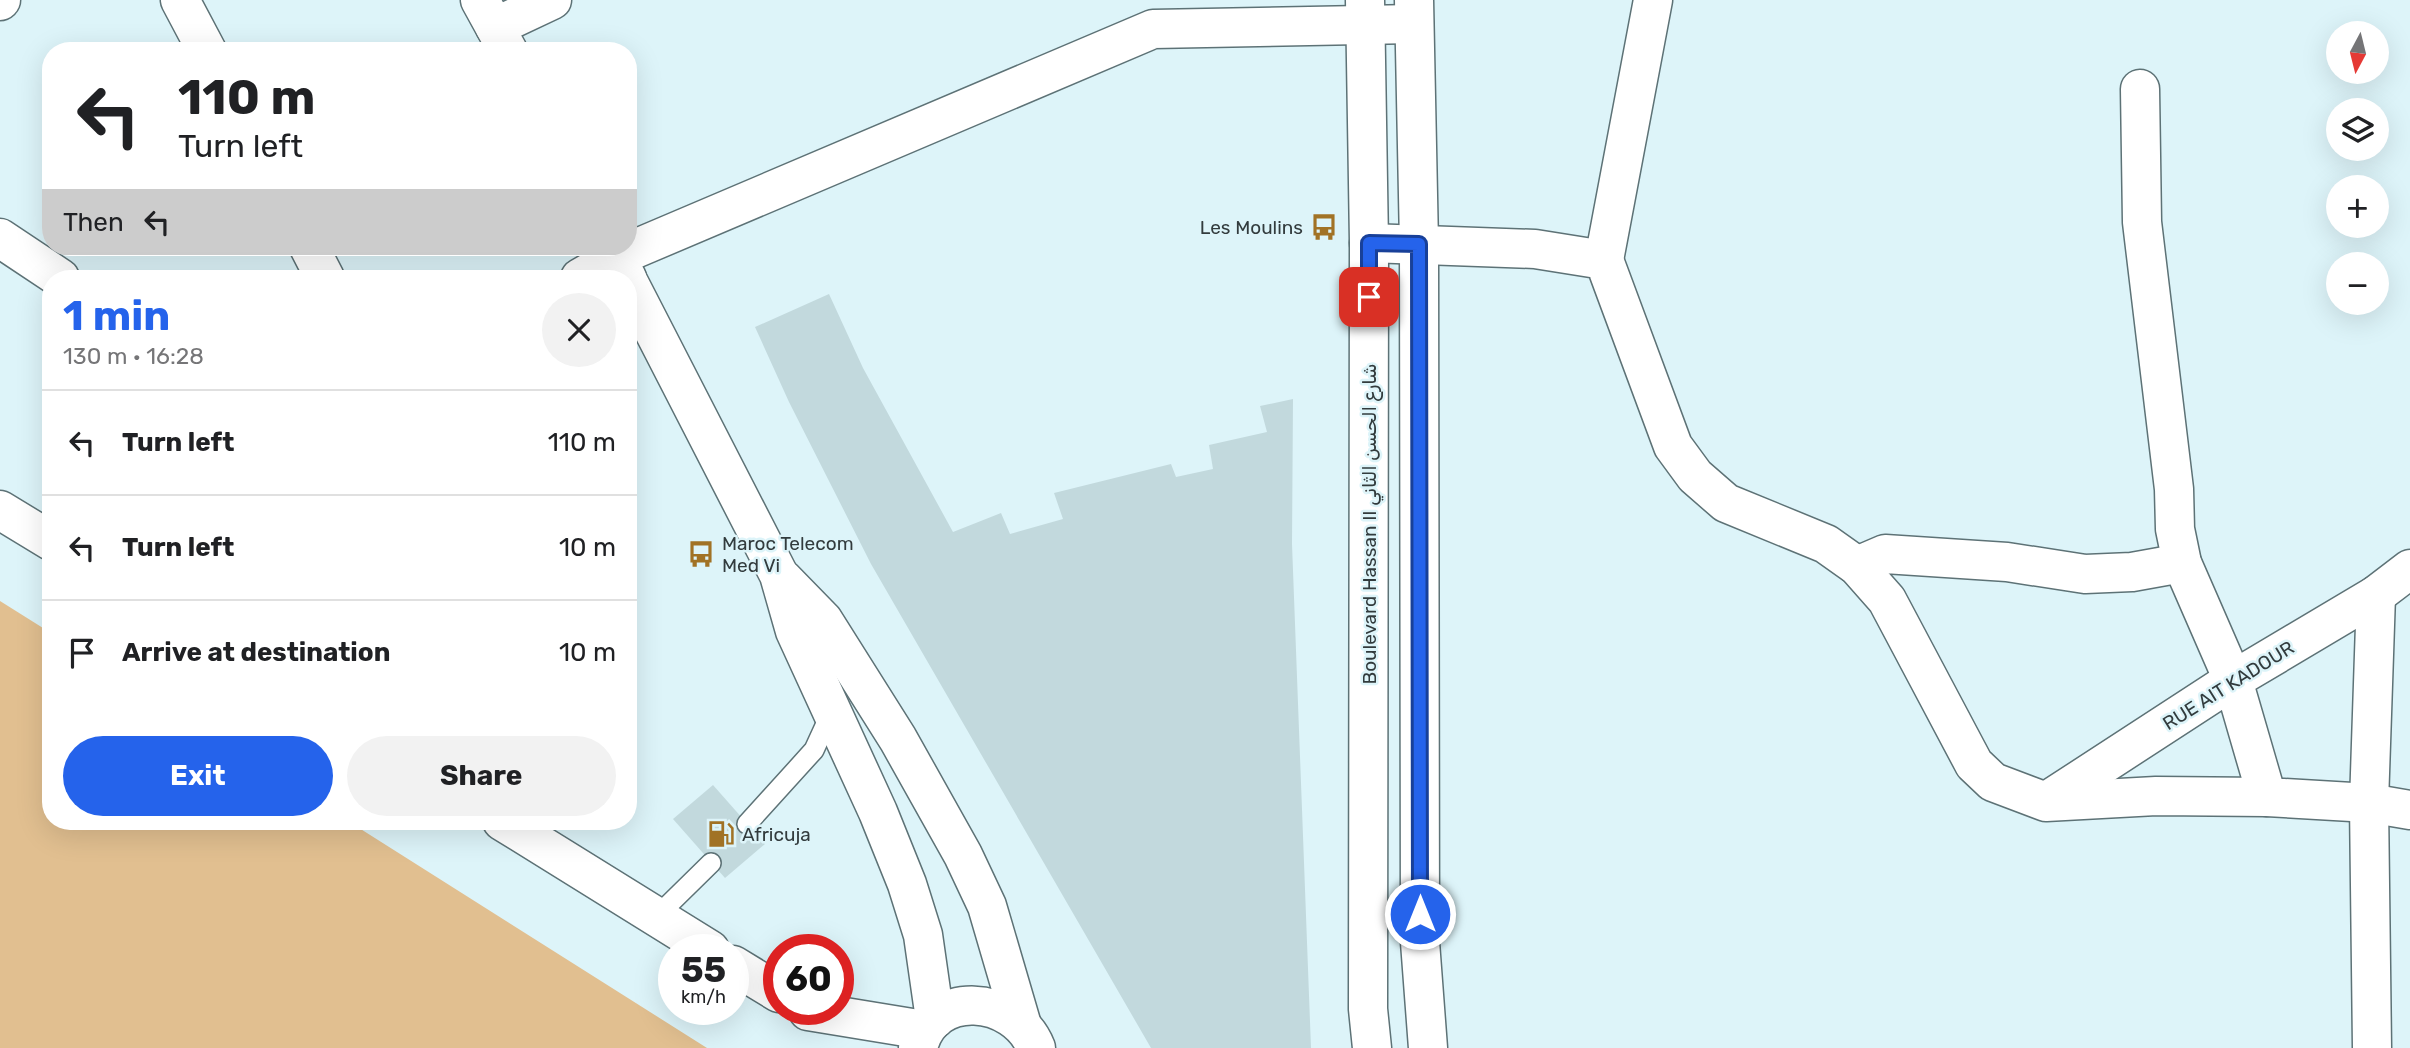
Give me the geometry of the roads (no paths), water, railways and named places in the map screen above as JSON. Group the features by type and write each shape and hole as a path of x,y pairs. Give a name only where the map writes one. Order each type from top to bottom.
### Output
{"street":[{"path":"180,0 202,42"},
{"path":"494,26 552,0"},
{"path":"1653,0 1604,260 1673,446 1695,476 1726,503 1826,544 1857,566 1887,600 1974,764 1993,782 2046,802 2156,796 2267,797 2369,803 2410,810"},
{"path":"621,266 1145,15 1414,12 1419,244 1420,942 1428,1048"},
{"name":"Boulevard Hassan II شارع الحسن الثاني","path":"1365,13 1369,243 1368,1009 1372,1048"},
{"path":"2140,89 2142,222 2174,489 2175,529 2182,563 2233,680 2267,797"},
{"path":"0,238 48,270"},
{"path":"1369,243 1535,249 1604,260"},
{"path":"637,297 779,575 795,631 878,811 907,884 923,935 926,1032"},
{"path":"0,510 42,536"},
{"path":"1857,566 1885,554 2007,562 2084,574 2132,572 2182,563"},
{"name":"RUE AIT KADOUR","path":"2046,802 2233,680 2376,595 2410,569"},
{"path":"779,575 823,620 898,739 962,855 987,906 1029,1035"},
{"path":"2372,1048 2369,803 2376,595"},
{"path":"516,830 684,934"},
{"path":"854,1017 926,1032 964,1006 985,1005 1004,1011 1029,1035"},
{"path":"1355,1048 1368,1009"},
{"path":"825,1025 856,1048"}],"lane":[{"path":"747,824 814,750 831,713"},
{"path":"656,917 711,863"}],"place":[{"name":"Les Moulins","path":"1324,227"},
{"name":"Maroc Telecom Med Vi","path":"701,554"},
{"name":"Africuja","path":"721,834"}]}
